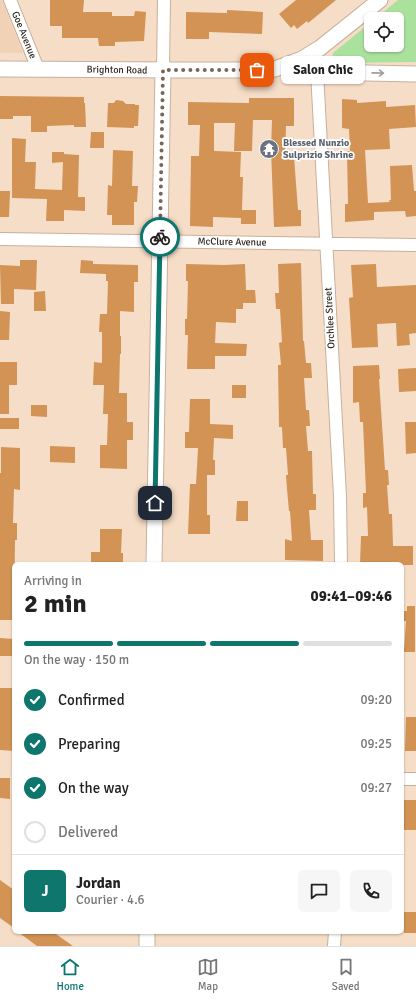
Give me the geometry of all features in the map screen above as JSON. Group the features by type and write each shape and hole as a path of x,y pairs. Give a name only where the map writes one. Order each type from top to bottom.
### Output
{"street":[{"name":"Goe Avenue","path":"10,0 38,69"},
{"path":"154,562 164,0"},
{"name":"Brighton Road","path":"0,69 275,69 302,59 320,48 380,0"},
{"path":"302,59 317,72 416,74"},
{"name":"Orchlee Street","path":"317,72 340,496 341,562"},
{"name":"McClure Avenue","path":"0,239 416,245"},
{"path":"404,778 416,779"},
{"path":"147,934 147,946 150,946"},
{"path":"334,946 335,934"}],"shaded area":[{"path":"0,0 2,0 23,53 0,53"}],"green space":[{"path":"398,0 416,0 416,62 338,63 332,60 333,53 364,28 364,52 404,52 404,12 383,12"}],"building":[{"path":"50,0 84,0 83,12 112,12 112,16 134,16 135,11 146,12 144,41 115,42 115,46 99,46 98,38 62,38 62,26 50,26"},
{"path":"296,0 336,0 308,23 307,21 297,29 294,25 291,28 279,14"},
{"path":"227,10 263,12 262,34 209,32 209,39 186,39 186,12 227,13"},
{"path":"0,96 84,97 86,127 74,127 74,125 47,126 47,132 31,132 31,116 13,116 13,119 0,119"},
{"path":"249,98 294,98 294,126 286,126 285,157 294,157 298,210 301,210 301,226 274,227 271,150 272,120 253,120 252,151 234,151 235,123 214,123 214,151 241,152 240,177 243,177 242,210 256,210 256,224 241,224 241,218 213,217 213,227 190,226 191,156 199,156 200,125 188,125 188,102 249,103"},
{"path":"342,99 357,100 357,103 386,101 386,107 415,105 416,127 389,129 390,149 365,150 368,203 390,202 390,166 412,165 414,191 416,191 416,216 406,217 405,211 374,212 374,220 345,222 345,204 348,204 347,151 350,151 349,129 342,128"},
{"path":"116,100 123,101 126,104 139,105 138,126 134,126 134,128 107,127 108,103 114,103"},
{"path":"91,132 104,132 104,148 90,148"},
{"path":"12,138 26,139 25,162 36,162 35,189 62,190 63,162 52,163 52,152 64,152 64,154 79,155 78,197 85,197 85,211 64,210 64,221 46,221 47,199 12,198"},
{"path":"113,150 133,151 132,186 138,186 137,202 134,202 134,225 112,225 112,215 107,215 108,185 112,186"},
{"path":"0,191 10,191 9,217 0,217"},
{"path":"20,260 37,260 36,290 14,289 14,304 1,304 0,265 20,266"},
{"path":"81,260 93,261 93,264 138,265 138,282 134,282 134,312 120,311 121,354 119,393 127,393 127,422 133,422 133,440 127,440 127,469 100,468 100,445 107,445 108,414 103,414 104,385 93,385 94,362 102,363 102,332 99,332 100,314 107,314 108,281 106,281 106,274 80,273"},
{"path":"301,263 303,341 306,363 311,363 312,378 304,378 306,410 309,410 310,426 306,426 308,451 312,451 313,494 316,494 316,510 309,510 311,540 323,540 323,561 285,560 285,539 292,541 286,475 288,475 286,448 283,448 282,427 279,427 278,365 281,365 279,343 282,342 280,309 276,309 275,293 279,293 278,264"},
{"path":"186,264 245,264 246,290 255,290 256,303 243,303 243,309 236,309 236,323 216,322 215,343 247,344 246,356 215,356 215,369 187,369 188,335 185,335 185,319 187,319 188,281 186,281"},
{"path":"376,264 377,287 416,285 416,333 409,334 410,345 397,346 396,323 377,324 378,347 352,348 349,298 353,297 351,265"},
{"path":"45,291 46,311 34,311 34,292"},
{"path":"0,311 10,312 9,340 0,340"},
{"path":"0,362 17,362 17,385 9,385 9,414 0,414"},
{"path":"379,365 385,470 388,470 389,485 387,485 389,514 392,514 393,546 413,546 413,565 404,565 404,562 360,562 361,536 368,536 367,507 363,508 363,493 366,493 363,422 360,422 359,402 353,403 353,366"},
{"path":"416,368 416,391 399,392 398,369"},
{"path":"232,385 246,385 246,398 232,398"},
{"path":"190,399 210,399 210,424 233,425 233,439 214,438 213,460 215,460 215,475 207,475 207,515 210,515 210,534 188,534 190,484 196,484 198,448 185,448 185,432 189,432"},
{"path":"31,405 47,405 47,417 31,416"},
{"path":"0,418 19,418 19,429 0,429"},
{"path":"405,422 416,422 416,453 406,454"},
{"path":"50,446 75,447 75,463 50,462"},
{"path":"1,447 20,448 20,490 14,489 13,523 17,523 17,540 15,540 15,562 12,562 12,620 0,620"},
{"path":"237,501 248,501 248,521 236,521"},
{"path":"100,529 122,529 121,553 123,553 123,562 91,562 91,552 100,552"},
{"path":"407,606 415,606 415,652 404,652 406,621 404,621 404,611 407,611"},
{"path":"0,638 12,639 12,656 0,656"},
{"path":"0,688 12,688 12,751 0,750"},
{"path":"406,717 416,717 416,751 405,751"},
{"path":"0,778 10,778 10,799 0,798"},
{"path":"404,800 416,800 416,830 404,830"},
{"path":"0,880 12,889 12,927 0,918"},
{"path":"404,912 416,912 416,933 404,933"},
{"path":"21,934 56,934 73,946 37,946"}],"way so far":[{"path":"160,237 163,70 257,70"}],"place":[{"name":"Salon Chic","path":"257,70"},
{"name":"Blessed Nunzio Sulprizio Shrine","path":"269,149"}],"route":[{"path":"155,503 160,237"}]}
